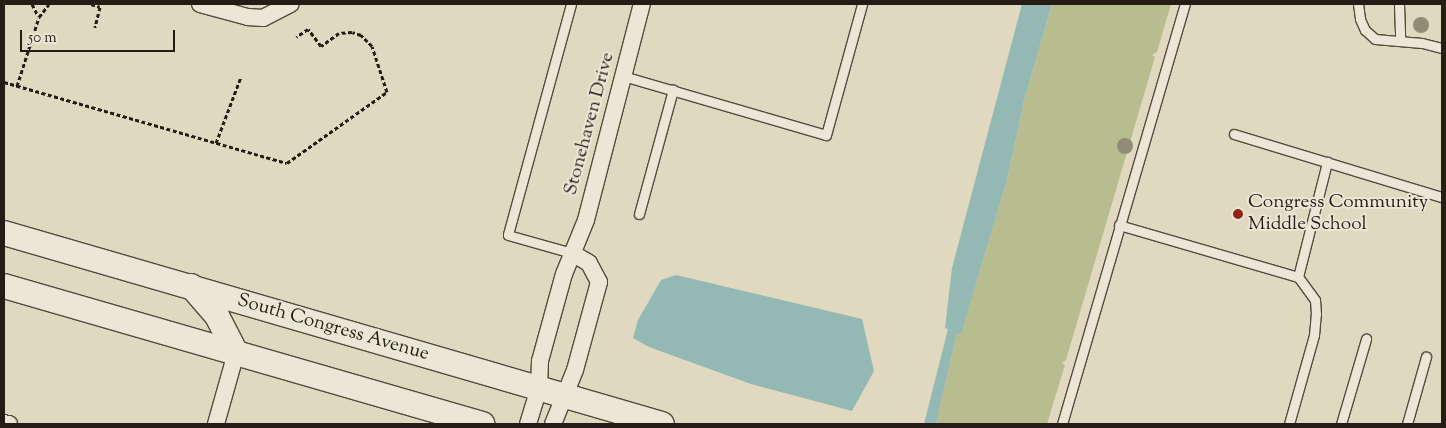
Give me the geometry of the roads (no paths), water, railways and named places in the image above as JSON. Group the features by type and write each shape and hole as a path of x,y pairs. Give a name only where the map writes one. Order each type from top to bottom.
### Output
{"main road":[{"name":"South Congress Avenue","path":"4,233 662,424"},
{"path":"4,286 483,424"},
{"path":"191,286 217,316 236,353"}],"street":[{"path":"200,4 248,17 262,18 291,4"},
{"name":"Stonehaven Drive","path":"528,424 539,389 540,361 564,274 586,220 642,4"},
{"path":"553,424 575,370 599,282 589,263 572,253"},
{"path":"216,424 236,353"},
{"path":"4,423 9,424"}],"lane":[{"path":"571,4 508,235 572,253"},
{"path":"623,76 826,135 862,4"},
{"path":"1062,424 1185,4"},
{"path":"1358,4 1360,19 1365,30 1375,39 1442,48"},
{"path":"1399,4 1400,41"},
{"path":"638,214 673,90"},
{"path":"1234,134 1442,197"},
{"path":"1298,277 1327,162"},
{"path":"1119,225 1298,277 1315,300 1316,314 1314,335 1289,424"},
{"path":"1341,424 1366,339"},
{"path":"1407,424 1426,357"}],"water":[{"path":"1022,4 1052,4 1024,101 1007,180 961,334 957,333 936,424 924,424 948,329 945,328 952,268"},
{"path":"676,275 862,319 874,371 852,411 751,384 649,347 633,338 638,320 661,280"}],"place":[{"name":"Congress Community Middle School","path":"1238,214"}]}
